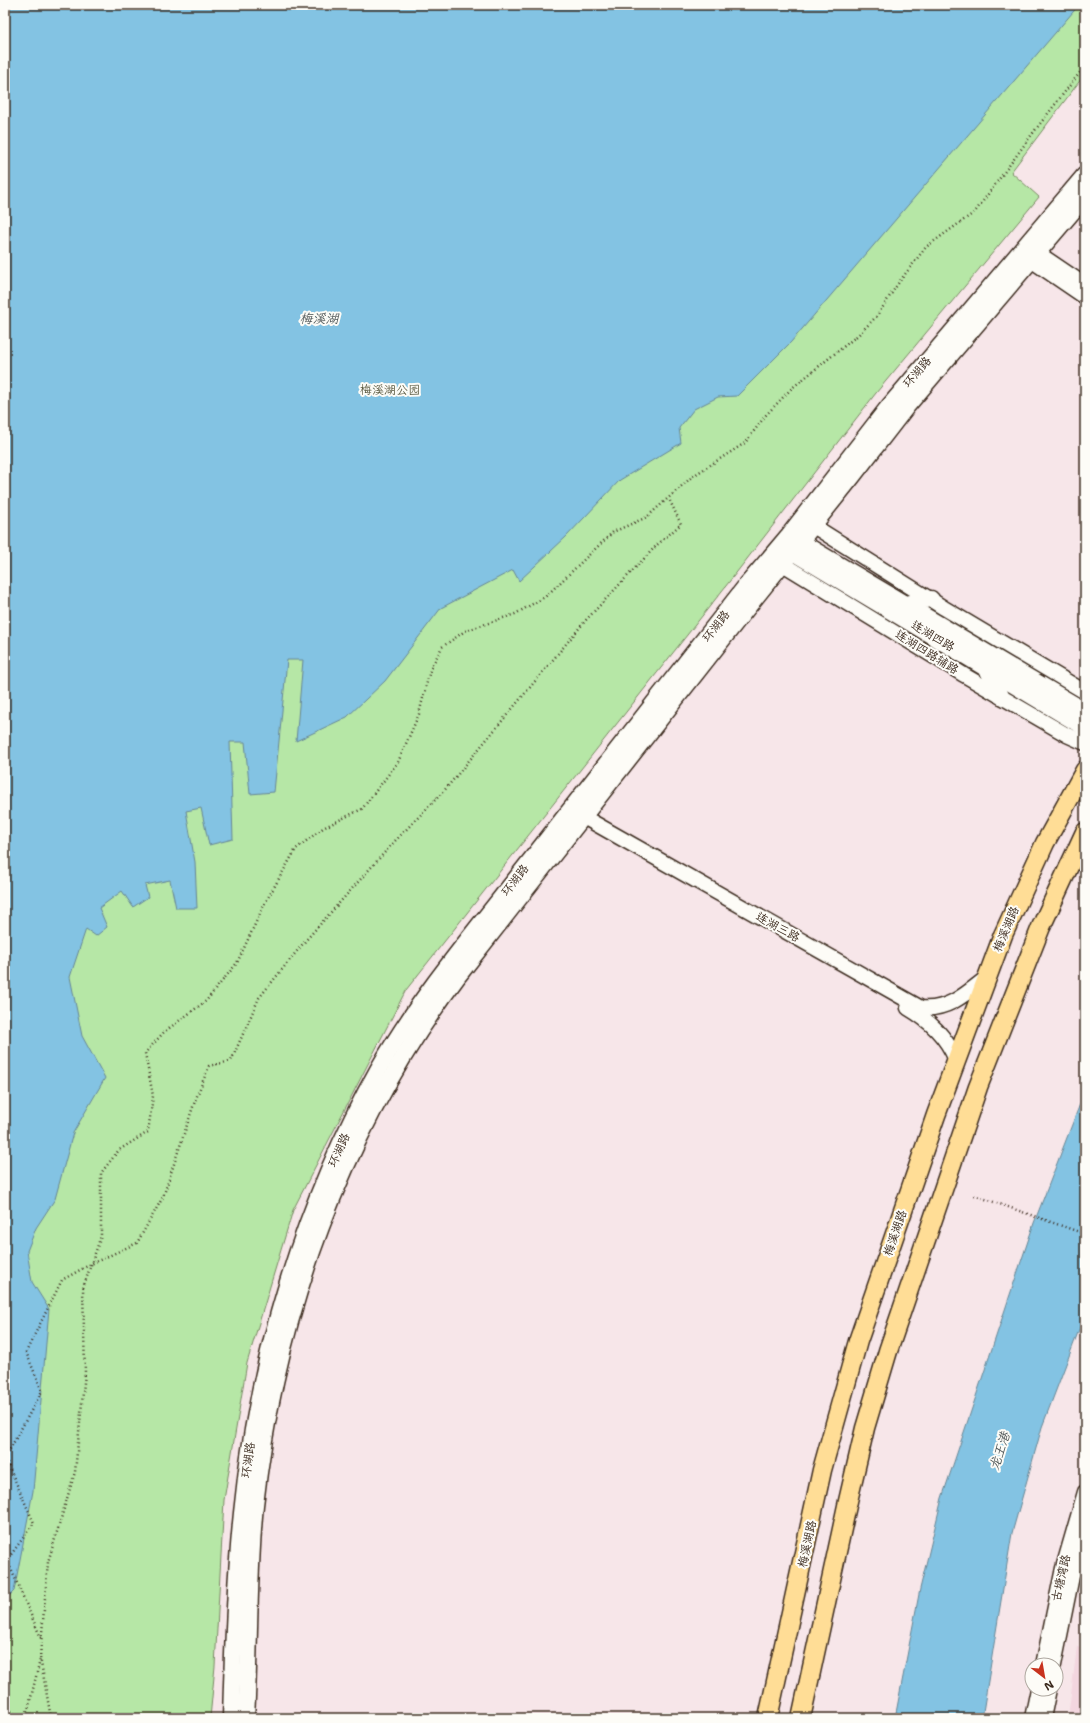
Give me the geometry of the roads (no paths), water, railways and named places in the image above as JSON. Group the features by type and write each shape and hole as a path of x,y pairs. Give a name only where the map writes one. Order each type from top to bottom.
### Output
{"main road":[{"name":"环湖路","path":"1028,252 1085,175"},
{"name":"环湖路","path":"231,1718 236,1572 251,1439 264,1371 280,1305 306,1226 337,1154 362,1100 380,1066 442,974 574,816 786,549 807,522 886,410 1028,252 1085,197"},
{"name":"连湖四路","path":"786,549 905,604 1085,711"},
{"name":"连湖四路","path":"786,549 1085,728"},
{"path":"905,604 931,599"},
{"path":"987,669 1001,696"},
{"name":"梅溪湖路","path":"768,1718 822,1470 860,1333 956,1060 1003,935 1045,843 1085,770"},
{"name":"环湖路","path":"246,1718 251,1560 258,1483 268,1415 286,1335 298,1294 331,1200 372,1112 418,1031 574,816"},
{"path":"801,1718 865,1428 888,1351 978,1087 1041,927 1085,832"}],"street":[{"path":"1028,252 1085,285"},
{"path":"1028,252 1085,297"},
{"path":"807,522 1085,692"},
{"name":"连湖四路辅路","path":"786,549 1001,696 1067,735 1085,743"},
{"name":"连湖三路","path":"574,816 921,1008 932,1009 942,1007 968,992 986,978"},
{"name":"连湖三路","path":"574,816 918,1014 942,1035 956,1060"},
{"name":"古塘湾路","path":"1045,1657 1063,1568 1085,1492"},
{"name":"古塘湾路","path":"1056,1657 1073,1571 1085,1530"},
{"path":"1032,1718 1036,1697"},
{"path":"1043,1718 1047,1697"}],"water":[{"name":"梅溪湖","path":"5,5 1079,5 791,342 737,396 718,397 694,409 679,428 681,443 620,480 566,537 519,581 513,570 441,608 385,681 347,717 296,741 303,660 287,660 274,792 250,794 245,742 230,742 233,839 209,845 201,808 186,811 195,862 197,908 176,908 170,880 145,885 148,897 133,907 122,891 99,908 107,927 96,936 86,929 70,977 82,1036 105,1078 73,1133 55,1199 36,1228 27,1251 32,1282 49,1309 33,1491 14,1591 5,1600"},
{"name":"龙王港","path":"1085,1091 1085,1314 1042,1427 1012,1533 982,1718 895,1718 920,1589 942,1498 1034,1223"}],"park label":[{"name":"梅溪湖公园","path":"390,390"}]}
